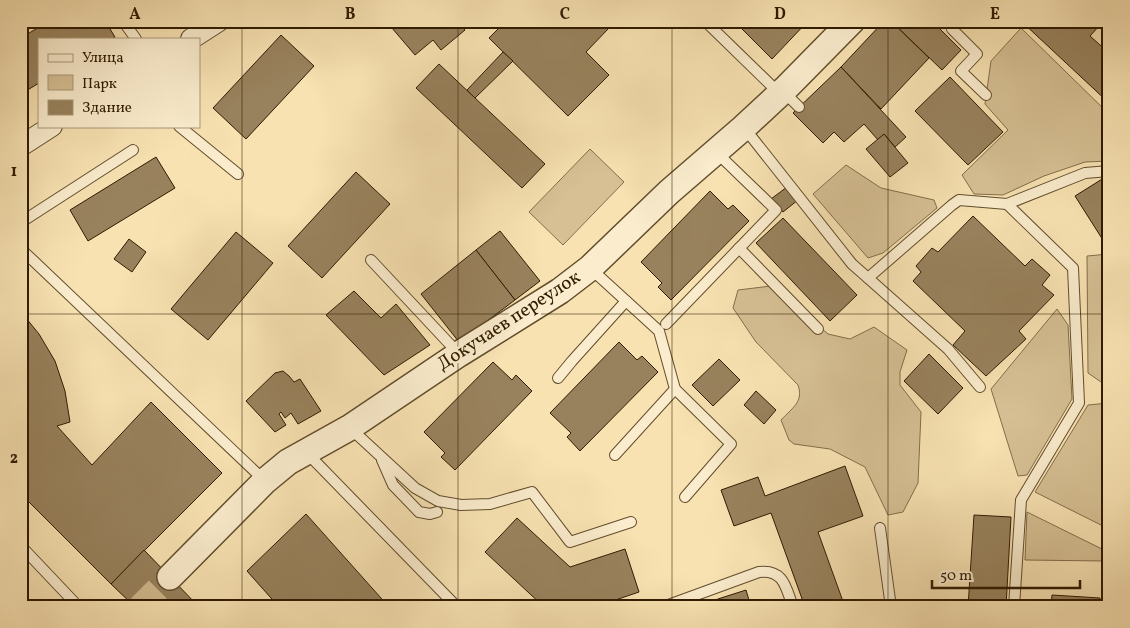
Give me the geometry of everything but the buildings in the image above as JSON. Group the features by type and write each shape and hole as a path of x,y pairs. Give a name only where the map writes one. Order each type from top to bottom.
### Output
{"street":[{"path":"193,38 219,21"},
{"name":"Докучаев переулок","path":"170,577 264,481 288,462 349,428 459,354 560,291 590,268 669,192 743,128 787,97 852,21"},
{"path":"21,146 49,128"}],"lane":[{"path":"123,21 135,38"},
{"path":"705,21 787,97"},
{"path":"959,21 952,29 976,54 960,71 986,95"},
{"path":"181,128 238,174"},
{"path":"743,128 852,264 948,349 980,387"},
{"path":"21,215 26,219 133,150"},
{"path":"666,324 776,210 716,152"},
{"path":"868,278 959,200 1008,204 1085,174 1109,171"},
{"path":"1008,204 1073,268 1080,403 1021,500 1014,607"},
{"path":"739,248 818,329"},
{"path":"21,249 264,481"},
{"path":"371,260 459,354"},
{"path":"590,268 658,331 675,389 731,444 685,497"},
{"path":"558,378 626,301"},
{"path":"615,455 675,389"},
{"path":"349,428 415,488 438,501 462,505 490,504 532,492 570,542 631,522"},
{"path":"306,451 456,607"},
{"path":"381,456 393,485 420,512 430,514 438,512"},
{"path":"880,528 891,607"},
{"path":"21,546 74,602"},
{"path":"663,607 766,571 774,573 781,578 793,607"}],"green space":[{"path":"1021,28 1109,114 1109,161 1085,162 1044,176 1003,195 974,194 962,175 1008,130 985,104 991,61"},
{"path":"590,149 624,182 563,245 529,212"},
{"path":"846,165 881,188 934,200 937,208 883,253 868,258 813,194"},
{"path":"1109,254 1109,379 1101,382 1088,373 1087,256"},
{"path":"771,286 828,334 850,339 874,327 907,350 900,372 900,385 921,412 918,483 903,512 888,515 865,467 830,449 794,444 789,440 781,420 798,400 798,385 756,342 733,308 738,290"},
{"path":"1057,309 1068,325 1072,399 1027,475 1018,476 991,389"},
{"path":"1109,403 1109,529 1035,492 1088,405"},
{"path":"1027,512 1106,551 1104,561 1025,560"}],"tunnel":[{"path":"140,607 170,577"}]}
